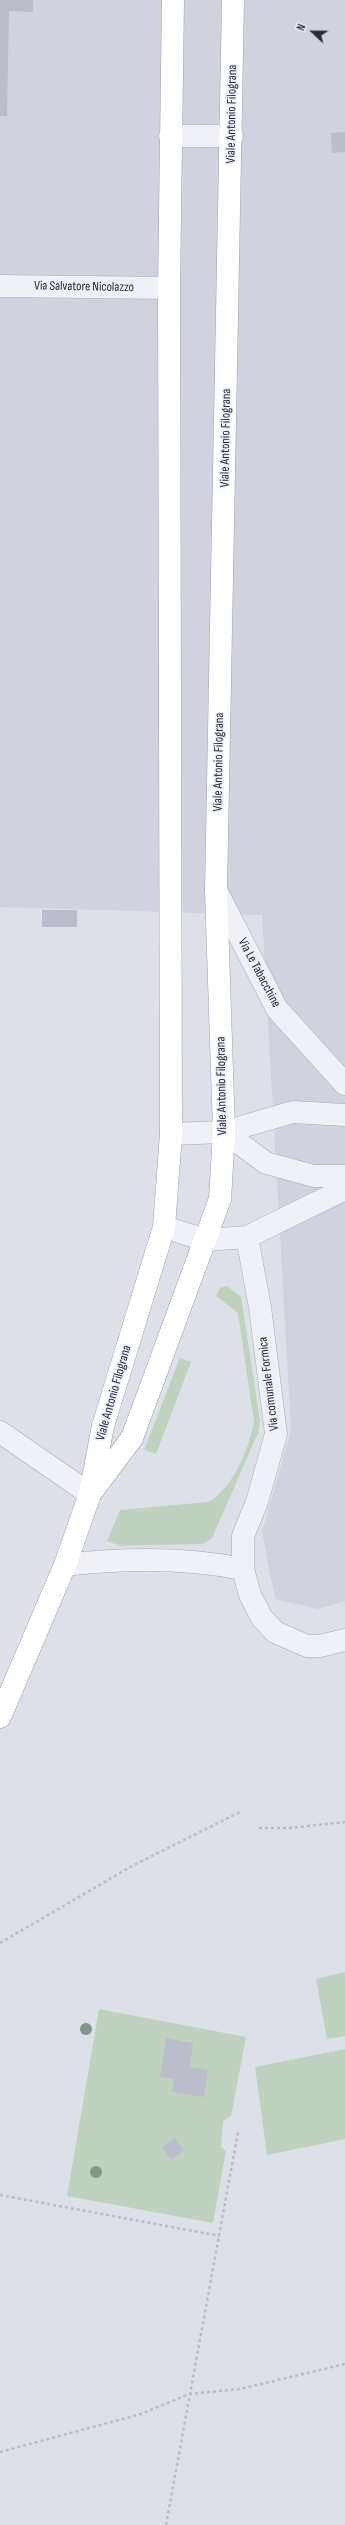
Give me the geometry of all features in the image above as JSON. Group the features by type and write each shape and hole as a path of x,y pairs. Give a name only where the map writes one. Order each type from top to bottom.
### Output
{"main road":[{"name":"Viale Antonio Filograna","path":"0,1716 65,1565 90,1494 103,1426 164,1227 171,1134 169,288 173,0"},
{"name":"Viale Antonio Filograna","path":"90,1494 132,1438 220,1200 224,1132 216,890 232,136 233,0"}],"street":[{"path":"170,136 232,136"},
{"name":"Via Salvatore Nicolazzo","path":"0,286 169,288"},
{"name":"Via Le Tabacchine","path":"216,890 277,1009 345,1084"},
{"path":"171,1134 224,1132 293,1112 345,1115"},
{"path":"224,1132 266,1163 314,1176 345,1176"},
{"path":"164,1227 205,1240 248,1237 345,1189"},
{"name":"Via comunale Formica","path":"248,1237 260,1307 276,1434 257,1502 243,1536 243,1569 250,1595 262,1618 275,1632 307,1646 320,1646 345,1640"},
{"path":"0,1432 90,1494"},
{"path":"65,1565 154,1558 208,1562 243,1569"}],"path":[{"path":"0,1943 132,1866 242,1811"},
{"path":"259,1828 289,1828 345,1822"},
{"path":"166,2525 238,2132"},
{"path":"0,2195 220,2236"},
{"path":"0,2452 141,2414 189,2394 240,2389 345,2364"}],"shaded area":[{"path":"0,0 345,0 345,1601 318,1609 275,1599 262,1532 291,1430 262,915 0,907"}],"green space":[{"path":"227,1286 241,1297 260,1421 258,1433 212,1538 203,1544 121,1546 107,1541 120,1510 208,1502 225,1488 244,1455 254,1422 238,1313 216,1296 220,1288"},
{"path":"180,1358 191,1362 156,1454 144,1450"},
{"path":"345,1972 345,2036 327,2039 316,1979"},
{"path":"99,2009 246,2037 231,2116 223,2121 221,2147 226,2151 213,2223 67,2196"},
{"path":"345,2049 345,2139 267,2155 255,2067"}],"building":[{"path":"0,0 33,0 33,12 9,11 7,116 0,116"},
{"path":"345,132 345,152 332,153 331,133"},
{"path":"42,910 77,910 77,927 42,927"},
{"path":"166,2038 193,2043 190,2067 208,2070 204,2097 172,2092 174,2079 160,2077"},
{"path":"175,2138 184,2150 171,2160 162,2147"}]}
